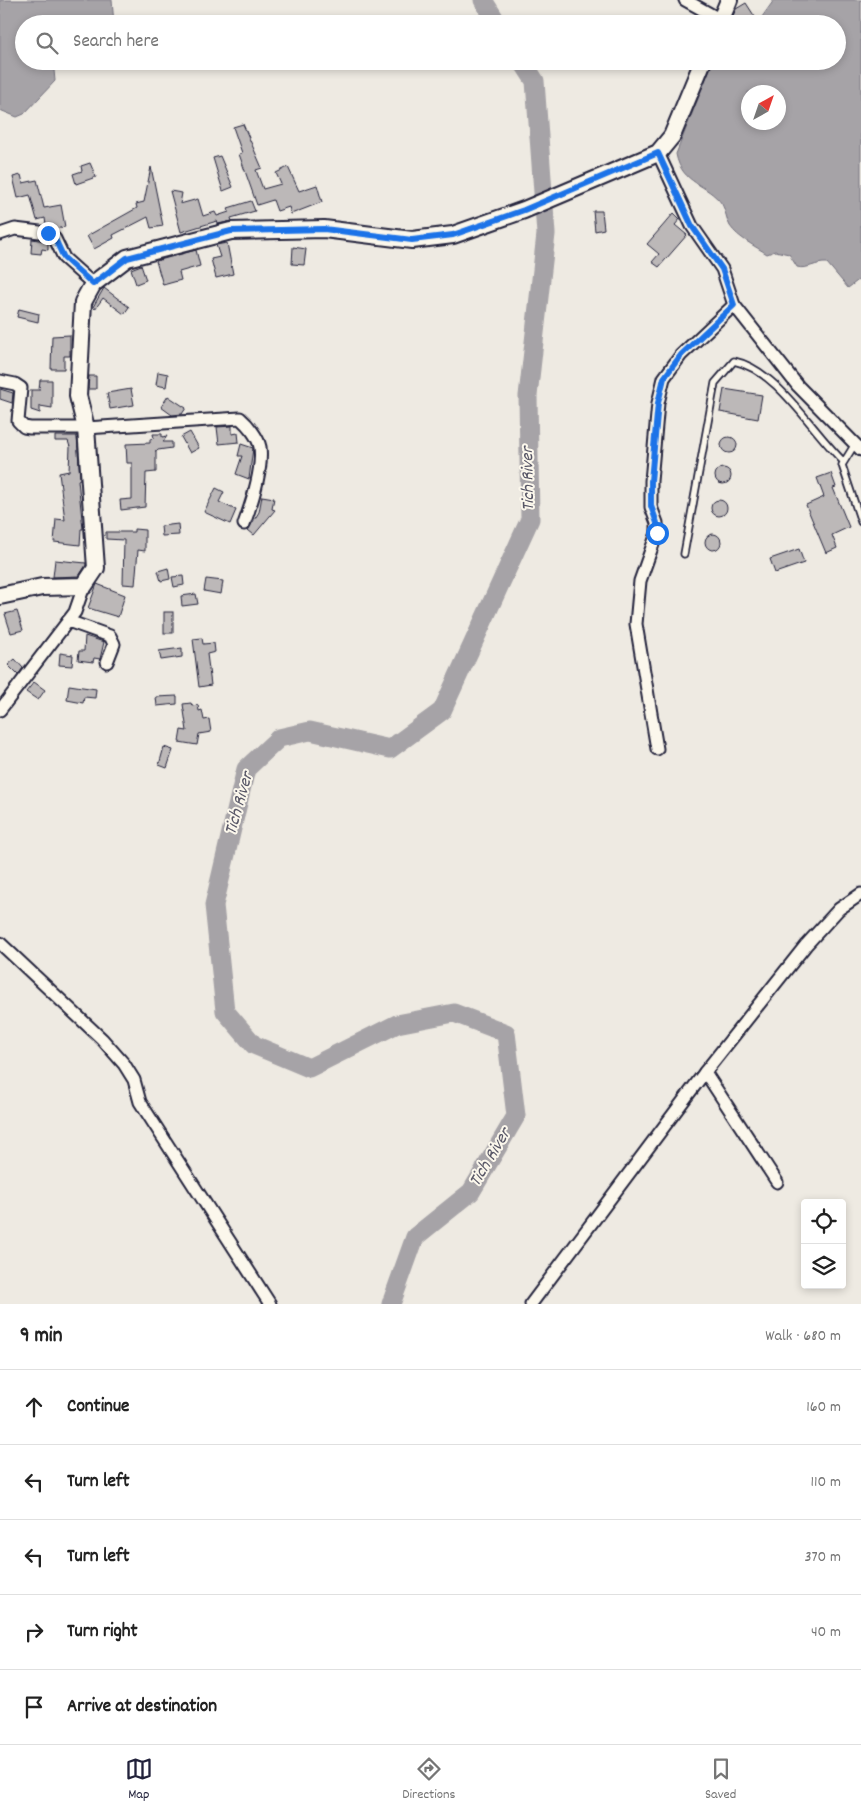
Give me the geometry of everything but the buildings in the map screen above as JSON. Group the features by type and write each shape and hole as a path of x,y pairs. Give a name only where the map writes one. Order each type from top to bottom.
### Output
{"street":[{"path":"685,0 709,15"},
{"path":"723,15 729,0"},
{"path":"0,710 68,621 79,604 84,586 96,568 86,428 78,396 83,302 93,284 127,258 231,231 324,229 412,240 453,235 524,210 576,186 658,153 672,136 699,70"},
{"path":"658,153 692,226 722,269 734,305 798,386 858,447"},
{"path":"0,234 15,229 48,233 55,239 64,258 93,284"},
{"path":"657,749 636,624 640,581 657,533 657,523 651,506 651,481 658,403 664,378 681,355 734,305"},
{"path":"0,380 15,384 21,388 18,421 24,427 86,428 240,418 254,434 260,447 255,496 244,524"},
{"path":"0,596 42,587 84,586"},
{"path":"68,621 110,636 114,644 107,662"},
{"path":"531,1304 705,1072 806,945 839,909 861,894"},
{"path":"0,943 102,1039 124,1064 134,1080 140,1102 270,1304"},
{"path":"705,1072 777,1182"}],"lane":[{"path":"684,554 715,382 734,361 748,364 769,378 843,461 843,472 861,522"},
{"path":"843,461 858,447"}],"shaded area":[{"path":"0,0 112,0 113,15 15,15 15,70 54,70 55,81 24,114 17,117 0,110"},
{"path":"774,0 861,0 861,278 848,288 827,263 801,268 797,267 789,254 775,251 767,254 733,230 722,204 716,197 689,178 679,164 676,154 709,70 846,70 846,15 763,15"}],"waterway":[{"name":"Tich River","path":"483,0 492,15"},
{"name":"Tich River","path":"391,1304 415,1237 471,1192 516,1116 506,1033 454,1013 397,1024 309,1068 254,1045 225,1011 214,905 246,769 279,738 310,731 390,749 442,711 530,519 528,396 546,234 535,81 528,70"}],"route":[{"path":"48,233 55,239 64,258 93,284 127,258 231,231 324,229 412,240 453,235 524,210 576,186 658,153 692,226 722,269 734,305 681,355 664,378 658,403 651,481 651,506 657,523 657,533"}]}
